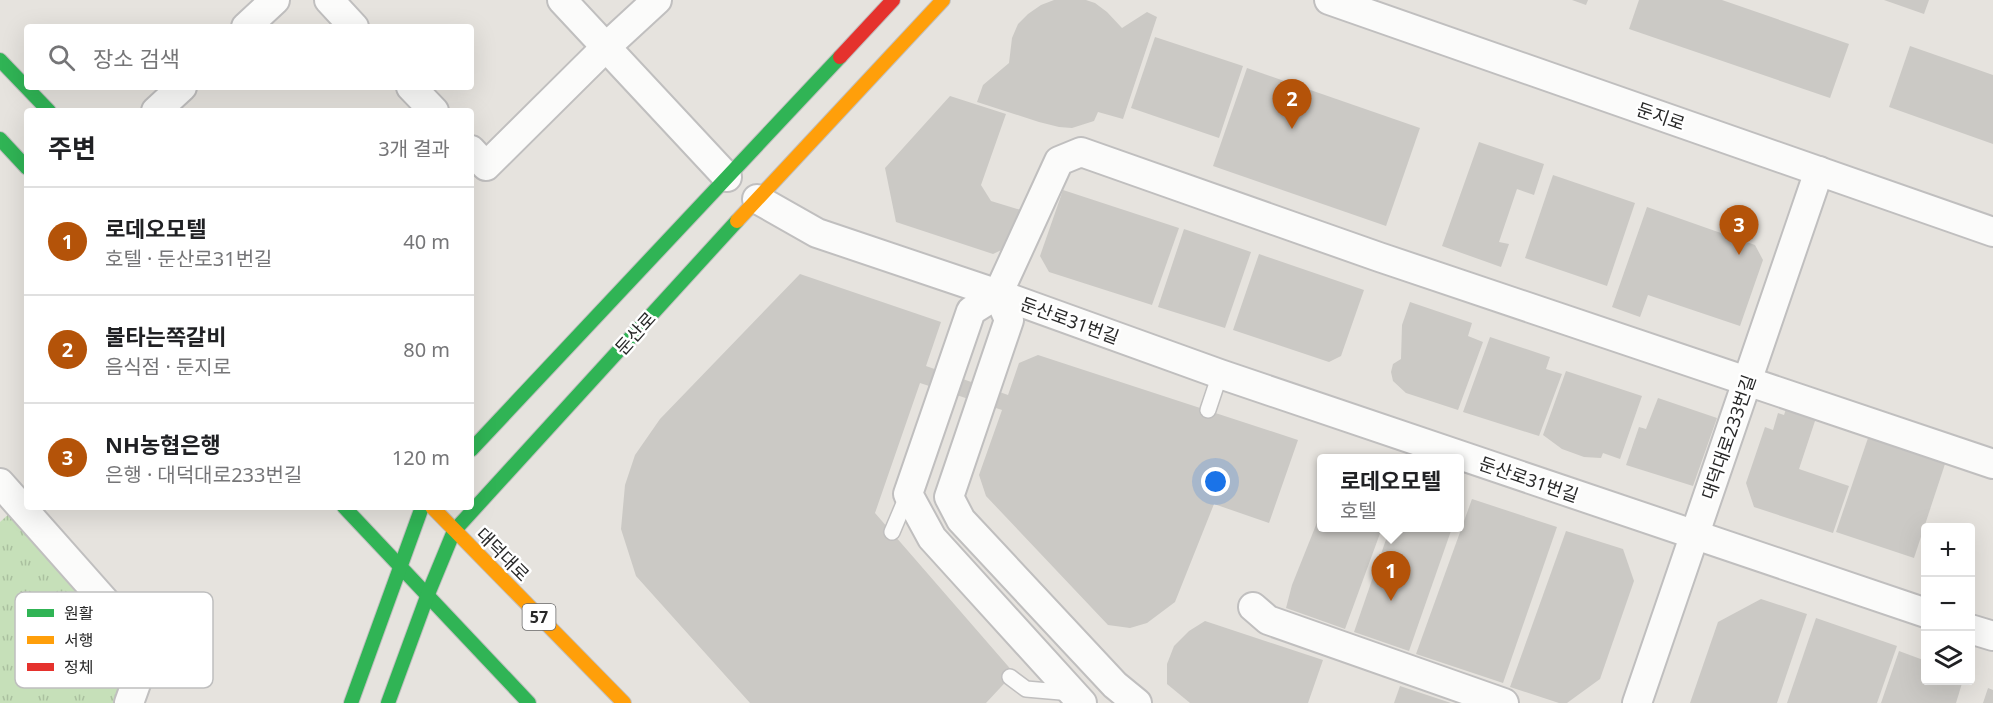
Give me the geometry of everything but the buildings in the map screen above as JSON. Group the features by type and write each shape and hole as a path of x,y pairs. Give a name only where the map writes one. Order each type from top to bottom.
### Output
{"street":[{"path":"249,24 275,0"},
{"path":"329,0 351,24"},
{"path":"562,0 727,177"},
{"path":"474,153 486,166 606,47 657,0"},
{"path":"474,447 893,0"},
{"name":"둔산로","path":"474,509 757,199 943,0"},
{"name":"둔지로","path":"1329,0 1993,232"},
{"path":"0,60 24,85"},
{"path":"29,90 46,108"},
{"path":"159,108 179,90"},
{"path":"414,90 431,108"},
{"path":"0,139 24,165"},
{"path":"998,294 1059,161 1081,152 1379,256 1993,464"},
{"name":"대덕대로233번길","path":"1638,703 1819,171"},
{"name":"둔산로31번길","path":"757,199 817,233 1454,454"},
{"name":"둔산로31번길","path":"908,494 971,311 998,294"},
{"name":"둔산로31번길","path":"998,294 1009,320 948,497 961,520 1115,685 1137,703"},
{"name":"둔산로31번길","path":"1464,457 1921,611"},
{"path":"0,483 97,592"},
{"path":"908,494 932,538 1077,698"},
{"path":"347,510 529,703"},
{"path":"351,703 421,510"},
{"name":"대덕대로","path":"435,510 624,703"},
{"name":"둔산로","path":"388,703 454,531 473,510"},
{"path":"1253,607 1268,620 1504,703"},
{"path":"1975,629 1993,636"},
{"path":"129,703 134,688"}],"lane":[{"path":"1208,410 1220,374"},
{"path":"892,532 908,494"},
{"path":"1010,677 1026,689 1077,698"}],"green space":[{"path":"11,512 83,592 15,592 15,688 134,688 129,703 0,703 0,522"}],"traffic: fast":[{"path":"474,447 840,57"},
{"path":"0,60 24,85"},
{"path":"29,90 46,108"},
{"path":"0,139 24,165"},
{"path":"474,509 737,221"},
{"path":"347,510 529,703"},
{"path":"351,703 421,510"},
{"path":"388,703 454,531 473,510"}],"traffic: slow":[{"path":"737,221 943,0"},
{"path":"435,510 624,703"}],"traffic: jam":[{"path":"840,57 893,0"}],"place":[{"name":"불타는쪽갈비","path":"1292,129"},
{"name":"NH농협은행","path":"1739,255"},
{"name":"로데오모텔","path":"1391,601"}]}
